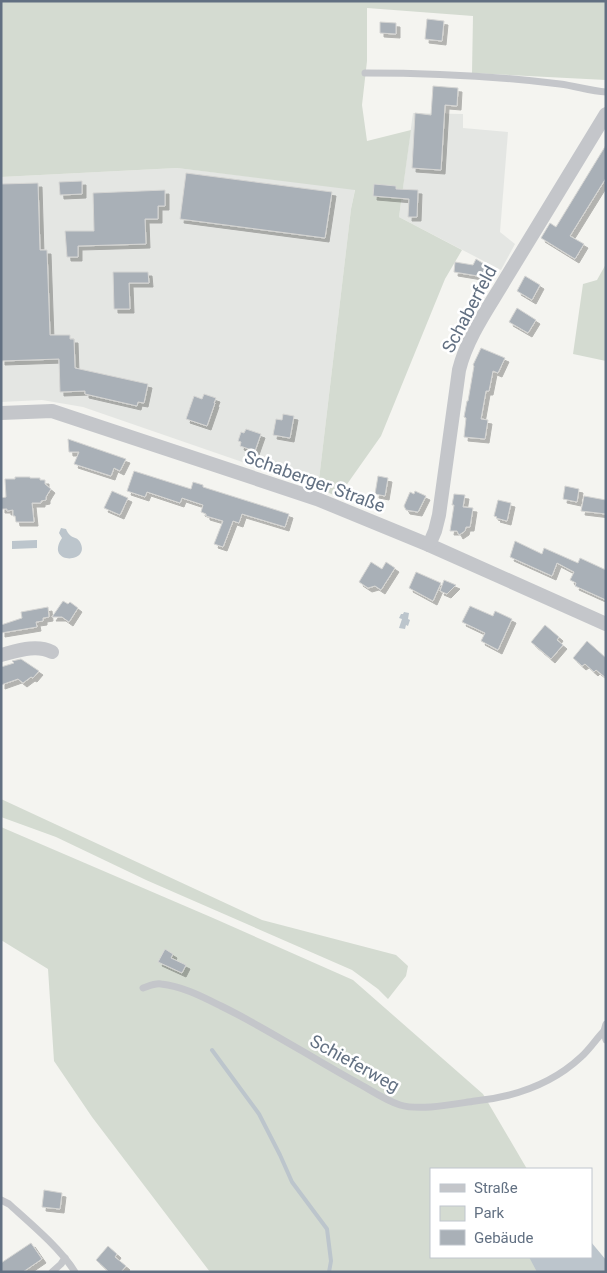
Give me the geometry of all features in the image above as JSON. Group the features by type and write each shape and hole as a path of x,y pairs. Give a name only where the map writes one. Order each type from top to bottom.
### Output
{"street":[{"name":"Schaberfeld","path":"429,545 435,531 438,515 459,370 464,351 606,114"},
{"name":"Schaberger Straße","path":"1,413 52,411 317,499 429,545 606,624"},
{"path":"1,656 33,648 42,648 52,652"}],"lane":[{"path":"365,73 418,73 478,77 562,84 606,92"},
{"name":"Schieferweg","path":"143,988 154,984 161,984 212,1001 268,1030 321,1063 382,1097 413,1107 497,1099 524,1091 549,1080 568,1068 588,1050 605,1027"},
{"name":"Schieferweg","path":"605,1027 606,1040"},
{"path":"1,1200 9,1204 24,1218 65,1258 75,1272"},
{"path":"52,1272 65,1258"}],"shaded area":[{"path":"413,113 463,114 463,128 508,132 500,232 515,244 501,270 399,217"},
{"path":"177,168 355,189 351,209 318,488 83,407 42,400 1,402 1,177"},
{"path":"61,528 66,529 70,535 80,542 82,549 75,558 63,557 59,553 58,547 62,538 59,533"},
{"path":"37,540 37,548 12,549 12,541"},
{"path":"404,612 409,613 408,619 410,620 405,629 399,628 402,619 399,618"},
{"path":"592,1243 606,1260 606,1272 537,1272 530,1258 592,1258"}],"green space":[{"path":"1,1 606,1 606,80 472,73 473,16 367,8 367,61 362,105 367,141 411,130 399,217 462,250 445,279 381,436 338,497 318,488 351,209 355,190 177,168 1,177"},
{"path":"606,264 606,361 573,354 583,284 597,280"},
{"path":"1,799 262,920 396,955 408,966 406,976 388,999 378,989 352,970 146,880 56,837 1,817"},
{"path":"1,827 353,980 483,1094 526,1168 430,1168 430,1258 592,1258 606,1272 210,1272 92,1117 54,1061 48,969 1,940"}],"building":[{"path":"427,19 444,21 442,41 425,39"},
{"path":"380,22 396,23 396,34 380,33"},
{"path":"433,86 458,88 457,106 445,105 441,170 412,168 415,113 431,115"},
{"path":"606,145 606,178 570,236 584,244 575,259 541,238 550,223 556,227"},
{"path":"186,173 332,192 325,238 180,219"},
{"path":"82,181 82,194 60,195 59,182"},
{"path":"38,183 40,250 47,250 50,335 70,335 70,339 74,339 75,368 148,384 144,403 138,402 137,406 85,394 85,391 60,392 59,359 1,361 1,184"},
{"path":"374,184 396,186 396,189 418,190 417,217 408,217 409,199 373,196"},
{"path":"165,190 165,206 158,206 158,219 145,219 146,244 78,246 78,257 67,257 65,231 94,231 93,193"},
{"path":"476,259 489,267 484,277 454,272 455,262 473,265"},
{"path":"113,272 148,272 149,283 129,283 130,309 114,309"},
{"path":"525,276 540,285 532,300 517,291"},
{"path":"517,308 536,320 528,333 509,322"},
{"path":"481,348 505,358 498,373 493,371 489,391 486,391 481,419 488,420 485,439 464,437 466,418 464,417 473,365"},
{"path":"204,394 216,398 207,426 186,419 194,396 202,399"},
{"path":"283,414 294,416 290,438 273,435 276,419 282,420"},
{"path":"246,429 261,434 255,451 240,446 241,442 238,441 241,432 244,433"},
{"path":"68,439 126,459 120,471 114,468 111,476 74,464 79,452 69,452"},
{"path":"134,471 191,489 193,482 203,485 203,487 289,514 285,527 242,514 239,523 233,521 223,547 214,544 223,521 206,516 206,514 201,512 203,505 182,498 180,503 147,492 145,497 127,491"},
{"path":"378,476 388,478 385,496 375,494"},
{"path":"15,477 40,478 40,480 45,480 45,484 51,489 46,500 41,501 41,503 32,503 34,522 16,522 13,510 1,509 1,498 6,497 5,479 15,479"},
{"path":"565,486 579,489 577,502 563,499"},
{"path":"112,491 128,498 120,515 104,508"},
{"path":"415,491 426,496 418,512 406,510 404,506 410,492 414,494"},
{"path":"454,494 465,495 463,507 473,508 470,527 466,527 465,531 459,535 457,531 450,531"},
{"path":"584,496 606,500 606,514 581,511"},
{"path":"498,500 511,503 507,521 494,516"},
{"path":"515,541 542,554 544,548 578,563 580,558 606,570 606,600 575,586 576,583 570,580 574,572 557,563 552,576 510,557"},
{"path":"371,562 382,569 386,562 395,568 381,590 375,586 368,588 359,582"},
{"path":"416,572 441,583 433,601 409,588"},
{"path":"444,580 456,585 447,594 440,591"},
{"path":"63,601 68,604 70,602 78,608 69,622 62,617 52,617"},
{"path":"470,606 493,616 495,611 512,619 498,650 481,641 485,633 462,622"},
{"path":"48,607 49,617 43,618 43,621 36,622 37,627 1,633 1,625 22,618 21,612"},
{"path":"545,625 559,637 557,640 563,645 551,659 531,642"},
{"path":"587,641 606,658 606,678 596,670 594,672 585,664 582,666 573,658"},
{"path":"21,659 39,671 33,678 31,677 23,683 18,679 1,685 1,667"},
{"path":"165,949 173,954 171,958 186,965 182,973 158,962"},
{"path":"44,1190 62,1193 60,1209 42,1207"},
{"path":"31,1243 42,1259 23,1272 1,1272 1,1263"},
{"path":"108,1246 117,1254 115,1257 126,1266 121,1272 109,1272 96,1260"}],"waterway":[{"path":"212,1050 259,1114 292,1182 327,1229 331,1261 329,1272"}]}
